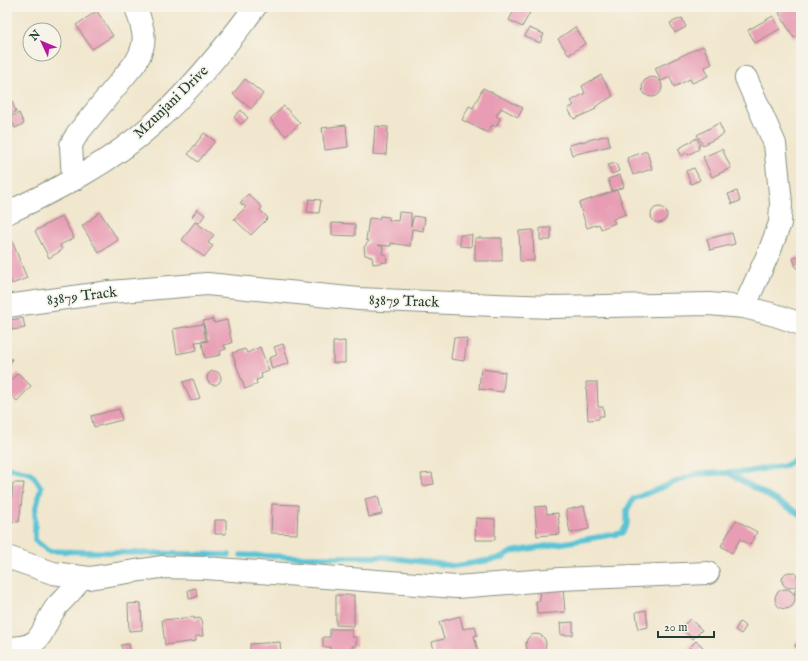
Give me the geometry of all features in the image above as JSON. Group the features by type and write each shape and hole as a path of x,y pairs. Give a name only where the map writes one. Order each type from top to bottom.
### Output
{"street":[{"path":"73,180 71,145 77,134 136,62 143,49 144,32 136,7"},
{"name":"Mzunjani Drive","path":"7,213 73,180 124,147 151,126 202,74 255,7"},
{"path":"744,307 780,222 781,202 776,144 746,78"},
{"name":"83879 Track","path":"7,306 110,292 207,284 359,299 495,305 552,307 684,304 744,307 801,324"},
{"path":"7,557 53,573 89,578 161,567 206,568 456,587 560,579 708,573"},
{"path":"7,648 29,646 40,637 57,607 74,589 81,577"}],"building":[{"path":"516,7 533,7 522,27 509,20"},
{"path":"789,7 801,7 801,34 794,38 779,13"},
{"path":"97,11 113,36 92,49 76,25"},
{"path":"773,16 780,29 755,43 748,30"},
{"path":"682,18 686,27 675,33 670,23"},
{"path":"575,27 586,43 569,55 558,39"},
{"path":"529,28 544,34 540,43 525,36"},
{"path":"703,46 712,64 705,67 708,76 692,83 690,79 674,87 670,77 661,81 655,68"},
{"path":"601,75 613,96 595,107 596,109 574,119 568,109 574,105 571,101 585,93 582,86"},
{"path":"652,77 659,80 662,87 659,94 652,97 645,94 642,87 645,80"},
{"path":"245,79 263,94 251,109 233,94"},
{"path":"483,88 523,108 518,117 501,108 496,116 500,118 496,127 492,125 488,133 462,120 469,106 473,108"},
{"path":"12,101 16,112 8,115 7,103"},
{"path":"284,106 300,123 286,136 270,119"},
{"path":"241,110 248,118 241,124 234,117"},
{"path":"19,113 24,124 15,128 10,117"},
{"path":"719,123 724,134 703,145 697,135"},
{"path":"346,125 348,147 325,150 322,128"},
{"path":"375,126 388,127 386,155 373,154"},
{"path":"204,133 215,141 198,162 188,154"},
{"path":"608,135 610,146 572,155 569,145"},
{"path":"697,138 700,145 698,146 699,149 688,155 687,152 682,156 678,149"},
{"path":"722,149 731,168 712,177 703,157"},
{"path":"647,151 652,169 633,175 627,158"},
{"path":"616,163 619,171 612,174 608,165"},
{"path":"694,168 700,180 691,184 686,171"},
{"path":"620,175 624,187 612,191 608,179"},
{"path":"617,190 626,214 613,219 615,223 601,229 599,224 587,228 579,203"},
{"path":"737,191 740,201 732,204 728,194"},
{"path":"248,194 262,207 260,210 268,218 251,235 234,219 246,207 240,203"},
{"path":"309,199 321,200 319,213 307,212"},
{"path":"656,207 662,207 667,212 665,221 662,223 656,223 651,218 651,212"},
{"path":"197,209 205,215 199,223 192,217"},
{"path":"100,212 118,240 99,253 82,226"},
{"path":"399,212 411,213 411,226 414,216 425,218 423,231 412,229 410,246 391,243 391,246 378,245 383,247 382,254 386,254 387,262 373,264 372,257 365,255 364,247 369,241 366,240 369,218 379,219 380,216 389,217 389,220 398,221"},
{"path":"62,216 74,238 60,245 62,250 49,258 35,231"},
{"path":"195,222 214,235 208,243 213,246 204,257 182,240"},
{"path":"332,223 355,224 355,236 332,235"},
{"path":"540,228 551,228 551,240 540,240"},
{"path":"533,230 534,261 520,261 519,231"},
{"path":"732,233 735,244 710,250 707,239"},
{"path":"460,235 472,235 471,247 460,246"},
{"path":"10,236 27,278 12,284 7,271 7,237"},
{"path":"475,238 502,238 502,261 475,261"},
{"path":"801,256 801,267 796,268 793,258"},
{"path":"23,318 25,328 12,330 10,320"},
{"path":"213,319 214,323 227,320 232,343 224,345 226,349 220,351 221,355 205,358 202,342 208,341 203,321"},
{"path":"203,324 206,341 195,342 197,350 177,354 173,329"},
{"path":"454,337 467,339 464,361 451,359"},
{"path":"345,341 345,363 333,363 333,342"},
{"path":"283,344 289,363 272,369 269,358 277,355 274,347"},
{"path":"260,347 269,371 261,374 262,378 256,380 257,384 245,389 232,353 245,349 247,353"},
{"path":"7,357 12,359 9,367 7,367"},
{"path":"481,369 505,372 503,392 479,389"},
{"path":"211,371 217,371 221,375 221,381 217,385 211,385 207,381 207,375"},
{"path":"18,373 31,386 17,401 7,391 7,384"},
{"path":"193,379 200,398 191,401 183,382"},
{"path":"586,382 597,382 598,407 603,407 604,416 599,416 599,419 588,420"},
{"path":"119,409 122,420 94,427 91,416"},
{"path":"432,473 434,484 423,486 421,474"},
{"path":"13,483 24,483 19,522 8,521"},
{"path":"378,496 382,514 369,517 365,499"},
{"path":"272,504 298,505 297,534 271,533"},
{"path":"546,506 547,514 558,513 560,534 537,536 535,507"},
{"path":"584,506 589,529 570,533 566,510"},
{"path":"476,518 495,519 495,540 475,540"},
{"path":"215,520 226,520 226,534 215,534"},
{"path":"736,520 757,532 750,545 740,539 732,553 721,546"},
{"path":"790,572 797,577 798,580 793,587 790,588 783,583 782,580 787,573"},
{"path":"798,585 801,586 801,597 794,593"},
{"path":"196,588 197,597 189,599 188,590"},
{"path":"563,588 565,612 537,614 536,601 540,601 539,590"},
{"path":"785,589 792,592 795,599 792,606 785,609 778,606 775,599 778,592"},
{"path":"336,595 354,595 354,626 336,625"},
{"path":"141,603 142,630 129,631 128,604"},
{"path":"646,610 648,627 638,629 636,612"},
{"path":"460,616 463,629 475,626 477,635 474,636 478,651 472,652 472,654 435,654 432,642 444,639 439,622"},
{"path":"194,617 194,619 201,618 203,636 196,636 196,641 165,645 162,620"},
{"path":"690,619 702,630 693,639 681,628"},
{"path":"573,622 573,635 561,635 560,623"},
{"path":"740,622 746,627 741,634 735,630"},
{"path":"330,629 352,629 352,637 356,637 356,646 352,646 352,654 330,654 330,647 323,647 323,637 330,637"},
{"path":"536,634 543,637 546,644 543,651 536,654 529,651 526,644 529,637"},
{"path":"696,641 703,647 696,654 689,648"},
{"path":"280,642 281,654 250,654 250,644"},
{"path":"797,642 801,645 801,649 795,646"},
{"path":"129,644 131,653 123,654 121,645"}],"waterway":[{"path":"241,555 385,557 455,566 502,558 511,552 622,533 627,524 627,510 633,499 695,474 746,472 785,465 801,456"},
{"path":"7,467 31,473 41,487 35,512 35,540 48,551 229,555"},
{"path":"729,473 801,515"}]}
